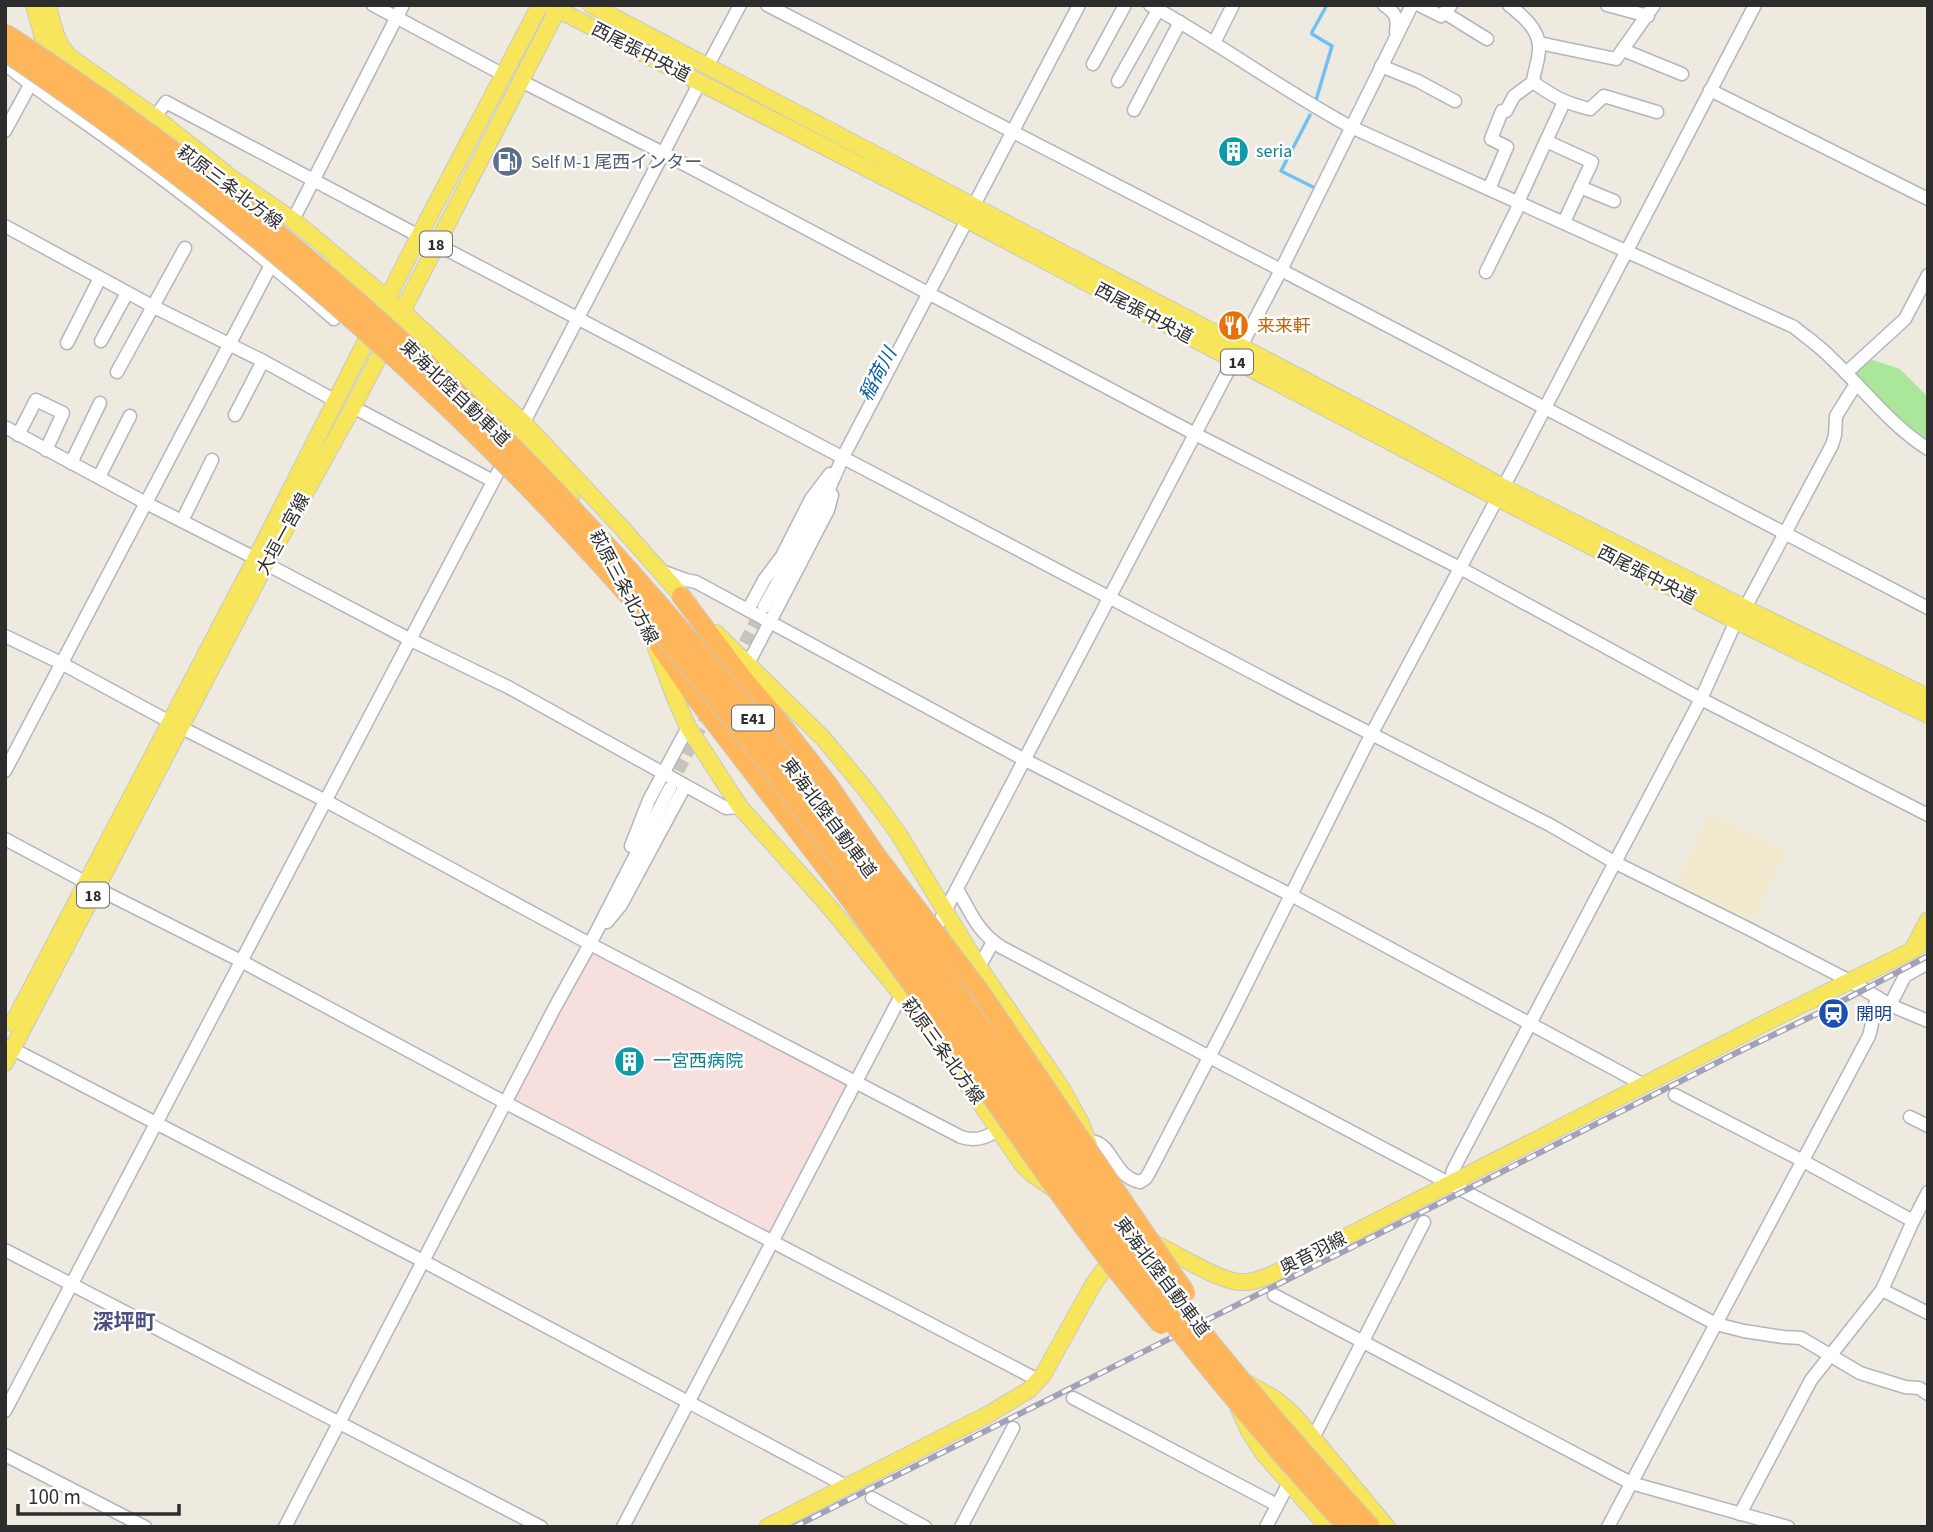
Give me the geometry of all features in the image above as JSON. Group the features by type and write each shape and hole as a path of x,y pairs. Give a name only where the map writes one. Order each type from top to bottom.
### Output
{"highway":[{"name":"東海北陸自動車道","path":"5,33 79,82 199,171 322,271 484,420 625,566 741,702 830,817 1178,1301 1248,1388 1371,1527"},
{"name":"東海北陸自動車道","path":"5,52 127,137 301,275 415,377 528,486 582,544 679,654 772,770 892,932 1163,1311 1251,1419 1347,1527"},
{"path":"681,596 821,775 877,856 980,991 1221,1343 1344,1498"},
{"path":"651,634 697,700 839,886 945,1031 1048,1181 1095,1244 1186,1354 1251,1419"}],"main road":[{"name":"萩原三条北方線","path":"34,5 43,41 52,56 385,304"},
{"name":"萩原三条北方線","path":"48,5 54,33 69,56 155,117 233,179 293,220 622,528 681,596 823,738 898,833 979,967 1060,1087 1081,1123 1115,1220 1129,1248"},
{"name":"大垣一宮線","path":"7,1049 261,561 336,401 540,5"},
{"name":"西尾張中央道","path":"591,5 704,75"},
{"name":"大垣一宮線","path":"261,561 353,407 521,82 555,7"},
{"name":"西尾張中央道","path":"555,7 704,75 1928,715"},
{"name":"萩原三条北方線","path":"520,430 587,519 615,564 651,634 688,727 740,807 826,903 902,995 943,1049 1022,1164 1032,1174 1098,1217 1129,1248 1212,1358 1229,1386 1255,1443 1328,1527"},
{"name":"西尾張中央道","path":"1741,615 1928,697"},
{"path":"1913,950 1928,920"},
{"name":"奥音羽線","path":"1129,1248 1155,1244 1232,1281 1257,1280 1271,1275 1913,950 1928,939"},
{"path":"766,1527 989,1414 1029,1390 1051,1361 1094,1283 1117,1257 1129,1248"},
{"name":"萩原三条北方線","path":"1212,1358 1235,1376 1285,1406 1387,1527"}],"street":[{"path":"373,5 504,75"},
{"path":"293,220 403,5"},
{"path":"5,1411 411,640 740,5"},
{"path":"767,5 1928,608"},
{"path":"764,607 829,489 928,292 1079,5"},
{"path":"1093,64 1125,5"},
{"path":"1214,43 1234,5"},
{"path":"1384,5 1398,19 1396,36"},
{"path":"623,1527 1238,353 1412,5"},
{"path":"1419,5 1441,16 1448,9 1487,39"},
{"path":"1489,189 1507,147 1491,139 1494,130 1502,111 1506,111 1514,96 1534,82 1540,48 1531,26 1509,5"},
{"path":"1539,43 1616,59 1651,11 1607,5"},
{"path":"1088,1141 1103,1146 1125,1177 1140,1182 1149,1174 1371,735 1755,5"},
{"path":"1118,81 1154,7 1311,106 1351,127 1794,327 1831,358 1885,416 1911,439 1928,449"},
{"path":"1134,110 1180,22"},
{"path":"1623,50 1682,74"},
{"path":"5,64 221,224 334,319"},
{"path":"1381,66 1418,81 1455,101"},
{"path":"521,82 663,153 1195,434 1460,568 1701,699 1928,815"},
{"path":"1534,82 1564,102 1590,109 1604,96 1657,112"},
{"path":"5,131 30,85"},
{"path":"1710,90 1928,199"},
{"path":"155,117 166,102 419,236"},
{"path":"1486,272 1564,102"},
{"path":"1546,141 1592,162 1564,222"},
{"path":"1580,187 1614,201"},
{"path":"221,224 242,198"},
{"path":"5,226 127,293 336,401"},
{"path":"436,244 1371,735 1550,825 1614,862 1928,1021"},
{"path":"117,372 185,248"},
{"path":"5,771 271,265"},
{"path":"1846,373 1905,319 1928,275"},
{"path":"67,343 100,278"},
{"path":"101,341 127,293"},
{"path":"235,415 263,361"},
{"path":"1450,1183 1453,1170 1832,445 1836,416 1856,384"},
{"path":"18,435 36,400 63,413 46,450"},
{"path":"71,463 100,403"},
{"path":"353,407 493,481"},
{"path":"99,477 130,416"},
{"path":"5,427 411,640 508,687 726,808 740,807"},
{"path":"748,610 764,580 782,556 811,499 843,457"},
{"path":"748,664 828,510 843,457"},
{"path":"182,521 212,460"},
{"path":"659,569 696,582 1025,760 1291,895 1644,1085"},
{"path":"5,636 326,801 590,944 970,1140 986,1137 998,1130 1060,1087"},
{"path":"590,944 611,888 663,773 688,727"},
{"path":"590,944 621,905 685,786"},
{"path":"285,1527 670,788"},
{"path":"5,839 1038,1380"},
{"path":"957,889 977,925 987,938 1001,947 1716,1324 1744,1331 1801,1338 1860,1373 1905,1387 1919,1388 1928,1394"},
{"path":"979,967 993,942"},
{"path":"1890,1004 1905,976 1928,963"},
{"path":"1608,1527 1869,1036 1877,997"},
{"path":"7,1049 424,1261 848,1487"},
{"path":"1675,1096 1913,1221"},
{"path":"1910,1117 1928,1126"},
{"path":"1740,1514 1811,1380 1882,1290 1928,1192"},
{"path":"1266,1527 1424,1222"},
{"path":"5,1250 541,1527"},
{"path":"1882,1290 1928,1313"},
{"path":"1274,1295 1631,1483 1788,1527"},
{"path":"1073,1398 1277,1505"},
{"path":"961,1527 1013,1428"},
{"path":"5,1454 145,1527"},
{"path":"872,1498 925,1527"}],"shaded area":[{"path":"1709,813 1787,850 1749,929 1671,892"},
{"path":"592,953 848,1085 771,1236 513,1101"}],"green space":[{"path":"1864,357 1900,369 1928,397 1928,450 1846,373"}],"waterway":[{"path":"1316,100 1332,46 1312,32 1327,5"},
{"path":"1310,115 1281,171 1313,187"}],"tunnel":[{"path":"670,787 763,607"}],"railway":[{"path":"794,1527 1928,956"}],"place":[{"name":"seria","path":"1233,151"},
{"name":"Self M-1 尾西インター","path":"508,162"},
{"name":"来来軒","path":"1234,326"},
{"name":"開明","path":"1833,1014"},
{"name":"一宮西病院","path":"630,1061"}],"district":[{"name":"深坪町","path":"124,1322"}],"water label":[{"name":"稲荷川","path":"877,374"}]}
